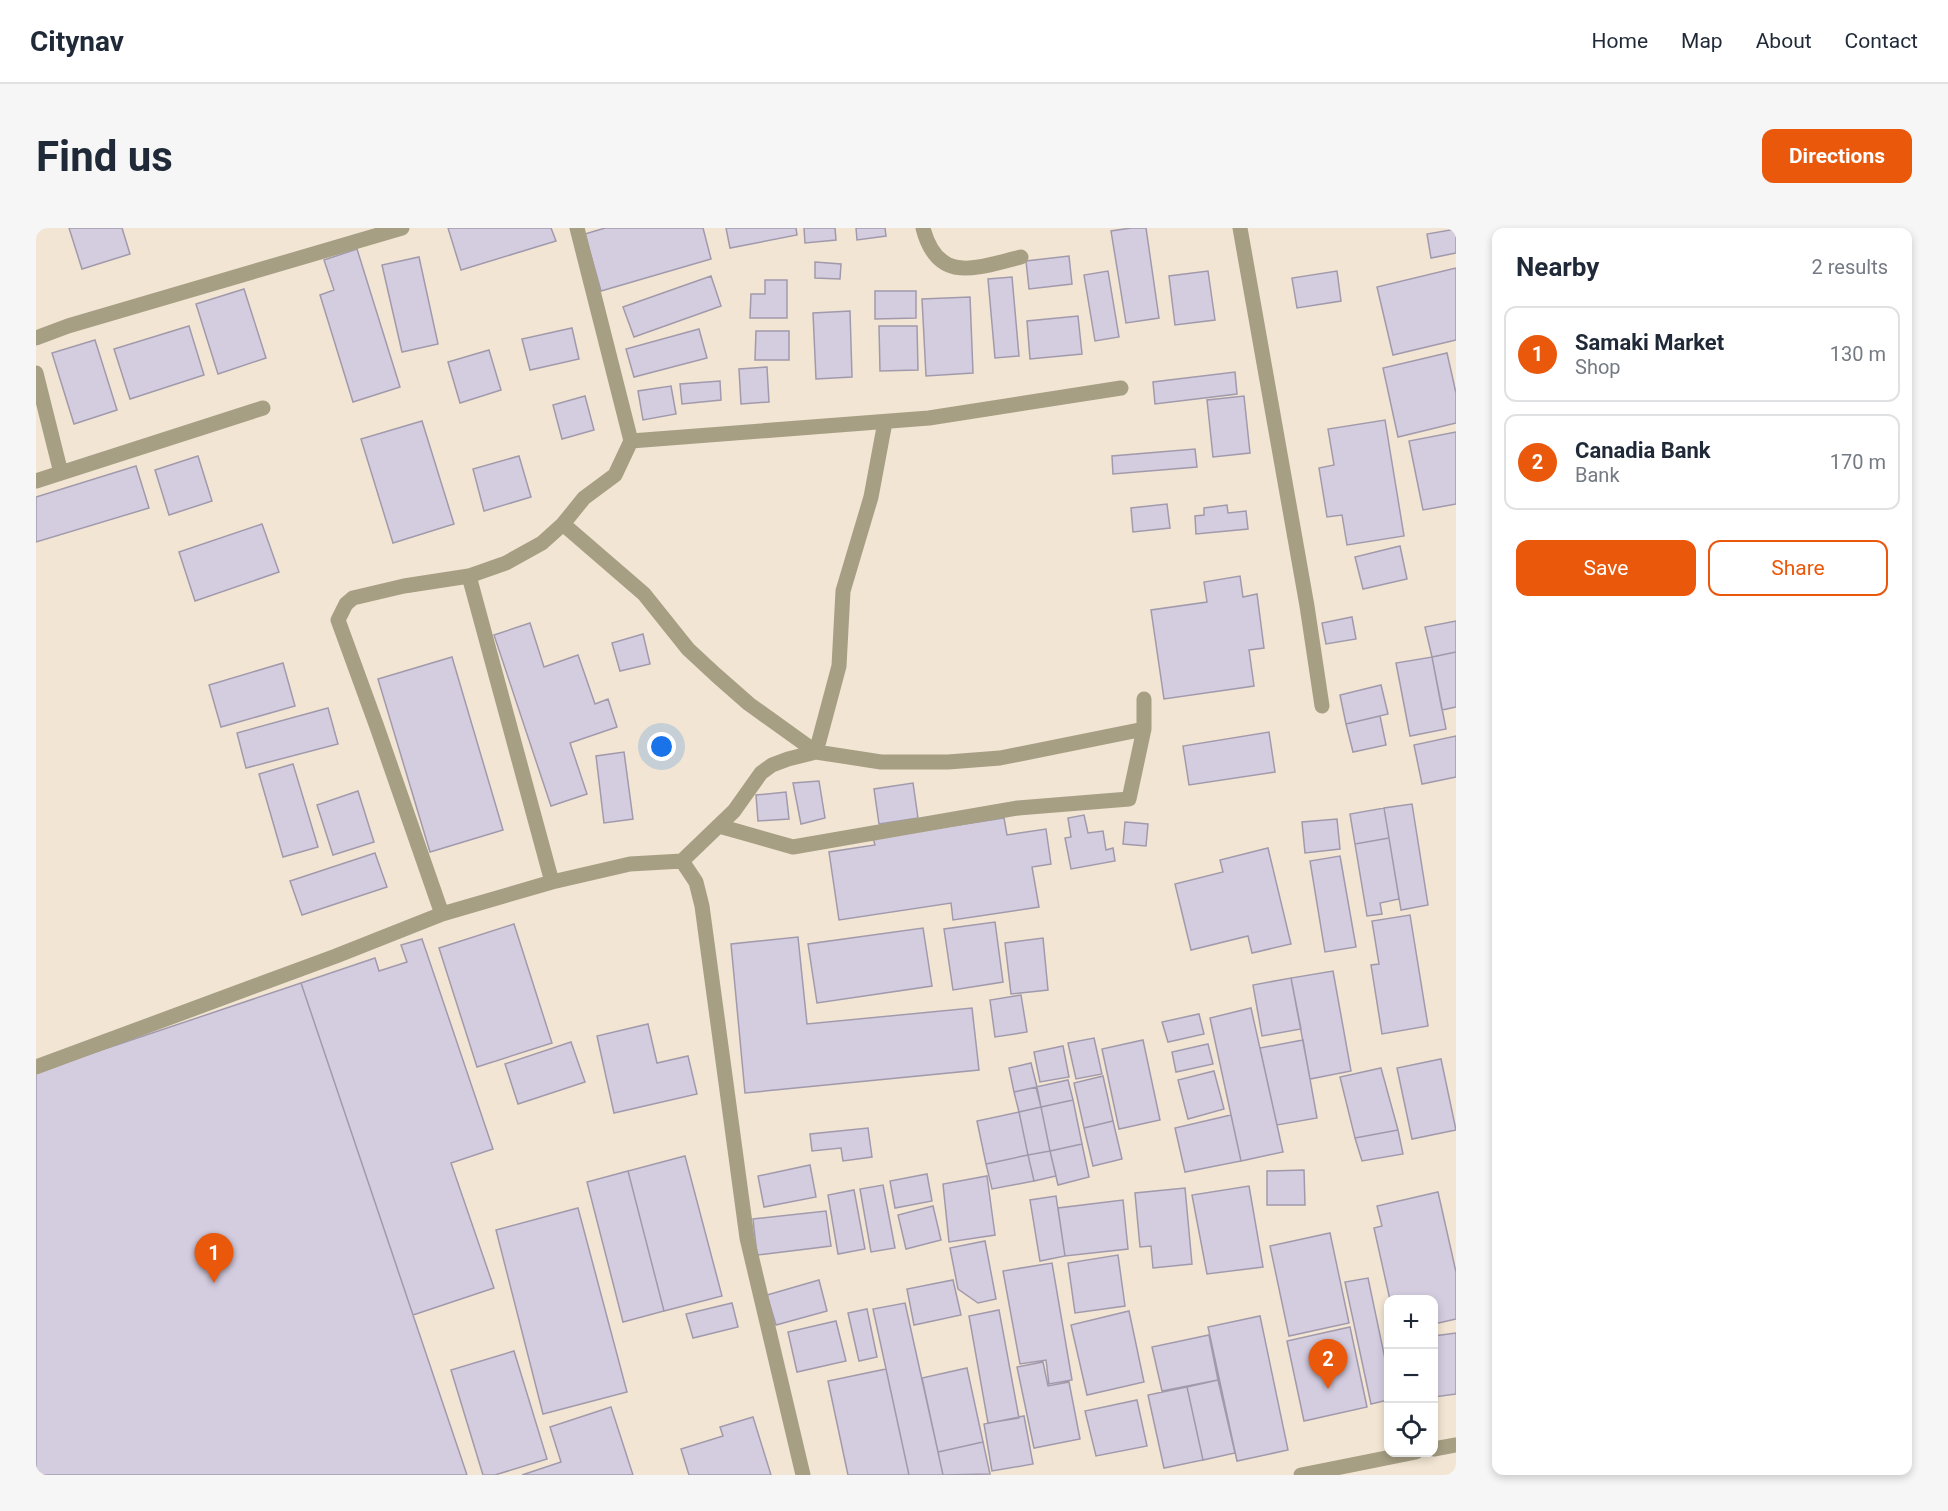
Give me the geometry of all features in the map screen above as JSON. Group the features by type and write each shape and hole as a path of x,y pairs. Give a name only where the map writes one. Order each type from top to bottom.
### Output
{"street":[{"path":"36,338 68,326 402,228"},
{"path":"442,914 338,620 346,604 353,598 404,586 469,576 506,563 542,543 563,524 584,498 615,475 631,441 577,228"},
{"path":"923,228 933,254 947,265 965,270 1021,257"},
{"path":"1240,228 1304,583 1323,706"},
{"path":"36,373 61,473"},
{"path":"631,441 929,418 1120,388"},
{"path":"36,481 263,408"},
{"path":"816,752 839,666 843,591 871,497 885,422"},
{"path":"563,524 644,594 688,649 748,704 816,752"},
{"path":"469,576 552,882"},
{"path":"719,826 794,847 1018,808 1130,799 1144,729 1144,699"},
{"path":"36,1067 336,956 442,914 552,882 630,864 681,861 734,811 761,773 772,765 788,759 816,752 881,762 979,760 1044,750 1144,729"},
{"path":"681,861 696,882 702,906 747,1239 803,1475"},
{"path":"1438,1448 1456,1445"},
{"path":"1302,1475 1391,1457"}],"building":[{"path":"69,228 122,228 130,254 82,269"},
{"path":"448,228 551,228 556,241 461,270"},
{"path":"605,228 703,228 711,259 601,291 585,234"},
{"path":"726,228 796,228 797,235 730,248"},
{"path":"804,228 835,228 836,240 805,243"},
{"path":"856,228 885,228 886,236 857,240"},
{"path":"1146,228 1159,318 1126,323 1111,231"},
{"path":"1456,229 1456,253 1431,258 1427,234"},
{"path":"357,249 400,387 353,402 320,295 334,290 324,260"},
{"path":"1069,256 1072,284 1029,289 1026,261"},
{"path":"419,257 438,344 402,352 382,265"},
{"path":"815,262 841,264 840,279 815,278"},
{"path":"1456,268 1456,340 1393,355 1377,287"},
{"path":"1108,271 1119,337 1095,341 1084,275"},
{"path":"1208,271 1215,320 1175,325 1169,276"},
{"path":"1337,271 1341,301 1297,308 1292,278"},
{"path":"711,276 721,306 634,337 623,307"},
{"path":"1012,277 1019,356 995,358 988,279"},
{"path":"765,280 787,280 787,318 750,318 751,294 765,294"},
{"path":"244,289 266,358 218,374 196,304"},
{"path":"875,291 916,291 916,318 875,319"},
{"path":"970,297 973,373 926,376 922,299"},
{"path":"850,311 852,377 816,379 813,313"},
{"path":"1078,316 1082,354 1030,359 1027,321"},
{"path":"189,326 204,375 130,399 114,349"},
{"path":"879,326 917,326 918,370 880,371"},
{"path":"572,328 579,359 530,370 522,339"},
{"path":"699,329 707,358 634,377 626,349"},
{"path":"756,331 789,331 789,360 755,360"},
{"path":"95,340 117,410 74,424 52,353"},
{"path":"489,350 501,390 460,403 448,362"},
{"path":"1447,353 1456,393 1456,423 1398,437 1383,368"},
{"path":"767,367 769,402 741,404 739,369"},
{"path":"1235,372 1237,394 1155,404 1153,382"},
{"path":"720,381 721,400 682,404 680,384"},
{"path":"671,386 676,414 643,420 638,391"},
{"path":"585,396 594,430 562,439 553,405"},
{"path":"1244,396 1250,453 1213,457 1207,400"},
{"path":"1385,420 1404,536 1347,545 1342,515 1327,517 1319,468 1334,465 1328,429"},
{"path":"422,421 454,524 393,543 361,439"},
{"path":"1456,432 1456,504 1423,510 1409,441"},
{"path":"1195,449 1197,467 1113,474 1112,456"},
{"path":"198,456 212,501 169,515 155,470"},
{"path":"519,456 531,497 484,511 473,469"},
{"path":"136,466 149,508 36,542 36,497"},
{"path":"1167,504 1170,528 1133,532 1131,508"},
{"path":"1227,505 1228,513 1246,511 1248,529 1196,534 1195,516 1204,515 1204,508"},
{"path":"262,524 279,572 195,601 179,552"},
{"path":"1400,546 1407,579 1363,589 1355,557"},
{"path":"1240,576 1243,597 1257,594 1264,648 1249,650 1254,686 1164,699 1151,610 1207,602 1204,582"},
{"path":"1352,617 1356,639 1326,644 1322,623"},
{"path":"1456,621 1456,652 1432,657 1425,627"},
{"path":"530,623 544,667 578,655 595,704 608,699 617,727 570,743 587,794 551,806 494,635"},
{"path":"643,634 650,664 620,671 612,643"},
{"path":"1456,652 1456,707 1442,710 1432,657"},
{"path":"452,657 503,830 430,852 378,679"},
{"path":"1432,657 1446,729 1410,736 1396,663"},
{"path":"283,663 295,706 221,727 209,685"},
{"path":"1381,685 1388,714 1346,724 1340,695"},
{"path":"328,708 338,744 246,768 237,733"},
{"path":"1380,716 1386,745 1353,752 1346,724"},
{"path":"1269,732 1275,772 1189,785 1183,746"},
{"path":"1456,736 1456,777 1422,784 1414,745"},
{"path":"624,752 633,819 604,823 596,756"},
{"path":"293,764 318,847 283,857 259,774"},
{"path":"819,781 825,818 801,824 793,783"},
{"path":"913,783 918,818 879,824 874,789"},
{"path":"358,791 374,842 333,855 317,805"},
{"path":"786,792 789,819 758,821 756,795"},
{"path":"1412,804 1428,905 1401,910 1384,808"},
{"path":"1384,808 1389,838 1355,844 1350,814"},
{"path":"1084,815 1088,833 1103,831 1106,850 1113,848 1115,861 1071,869 1065,838 1071,837 1068,818"},
{"path":"1004,818 1007,835 1046,829 1051,864 1032,867 1039,907 953,920 951,903 839,920 829,852 875,845 873,838"},
{"path":"1337,819 1340,849 1305,853 1302,822"},
{"path":"1125,822 1148,824 1146,846 1123,844"},
{"path":"1389,838 1399,899 1380,903 1382,914 1367,916 1355,844"},
{"path":"1268,848 1291,944 1252,953 1248,936 1191,950 1175,884 1223,872 1220,860"},
{"path":"375,853 387,887 302,915 290,881"},
{"path":"1340,856 1356,947 1325,952 1310,861"},
{"path":"1410,915 1428,1026 1382,1034 1371,965 1379,964 1372,921"},
{"path":"995,922 1003,982 953,990 944,929"},
{"path":"514,924 552,1043 477,1067 439,948"},
{"path":"923,928 932,986 817,1003 808,944"},
{"path":"798,937 807,1024 972,1008 979,1070 745,1093 731,944"},
{"path":"1043,938 1048,990 1011,994 1005,943"},
{"path":"422,939 493,1149 451,1163 494,1288 413,1315 301,983 375,958 379,971 407,962 401,945"},
{"path":"1333,971 1351,1071 1310,1079 1291,978"},
{"path":"1291,978 1301,1029 1262,1036 1253,985"},
{"path":"301,983 467,1475 36,1475 36,1072"},
{"path":"1021,995 1027,1032 995,1037 990,1000"},
{"path":"1251,1008 1283,1152 1241,1161 1210,1018"},
{"path":"1199,1014 1204,1034 1168,1042 1162,1022"},
{"path":"648,1024 657,1063 688,1056 697,1094 614,1113 597,1036"},
{"path":"1094,1038 1102,1074 1076,1079 1068,1043"},
{"path":"1143,1040 1160,1120 1119,1129 1102,1049"},
{"path":"1303,1040 1317,1118 1277,1125 1260,1048"},
{"path":"571,1042 585,1082 518,1104 505,1064"},
{"path":"1208,1044 1213,1064 1176,1072 1172,1052"},
{"path":"1063,1046 1069,1077 1040,1082 1034,1052"},
{"path":"1441,1059 1456,1130 1412,1139 1397,1068"},
{"path":"1031,1063 1037,1087 1014,1092 1009,1068"},
{"path":"1381,1068 1398,1130 1355,1138 1340,1077"},
{"path":"1214,1071 1224,1109 1188,1119 1178,1080"},
{"path":"1103,1076 1113,1121 1084,1128 1074,1083"},
{"path":"1068,1080 1073,1100 1041,1107 1036,1087"},
{"path":"1037,1087 1041,1107 1019,1112 1014,1092"},
{"path":"1073,1100 1082,1144 1050,1151 1041,1107"},
{"path":"1041,1107 1050,1151 1028,1155 1019,1112"},
{"path":"1019,1112 1028,1155 986,1164 977,1121"},
{"path":"1231,1115 1241,1161 1185,1172 1175,1128"},
{"path":"1113,1121 1122,1159 1093,1166 1084,1128"},
{"path":"868,1128 872,1157 843,1161 841,1148 812,1151 810,1134"},
{"path":"1398,1130 1403,1154 1362,1161 1355,1138"},
{"path":"1082,1144 1089,1177 1058,1185 1050,1151"},
{"path":"1050,1151 1056,1176 1034,1181 1028,1155"},
{"path":"1028,1155 1034,1181 992,1189 986,1164"},
{"path":"685,1156 722,1296 664,1311 628,1171"},
{"path":"810,1165 816,1197 764,1207 758,1176"},
{"path":"1304,1170 1305,1205 1267,1205 1267,1171"},
{"path":"628,1171 664,1311 623,1322 587,1182"},
{"path":"927,1174 932,1201 895,1208 890,1181"},
{"path":"987,1176 995,1235 949,1242 943,1184"},
{"path":"883,1185 895,1248 871,1252 860,1189"},
{"path":"1249,1186 1263,1267 1207,1274 1192,1195"},
{"path":"1185,1188 1192,1264 1153,1268 1151,1246 1140,1247 1135,1193"},
{"path":"854,1190 865,1249 838,1254 828,1195"},
{"path":"1438,1192 1456,1272 1456,1319 1438,1323 1438,1295 1389,1295 1374,1228 1382,1226 1377,1206"},
{"path":"1056,1196 1065,1256 1040,1261 1030,1200"},
{"path":"1123,1200 1128,1249 1065,1256 1058,1208"},
{"path":"933,1206 941,1240 906,1249 898,1215"},
{"path":"578,1208 627,1392 543,1414 496,1230"},
{"path":"826,1211 831,1246 757,1255 753,1219"},
{"path":"1330,1233 1349,1323 1289,1336 1270,1246"},
{"path":"985,1241 996,1299 978,1303 958,1289 950,1248"},
{"path":"1118,1255 1125,1306 1075,1313 1068,1263"},
{"path":"1052,1263 1072,1380 1049,1384 1046,1360 1020,1364 1003,1271"},
{"path":"1368,1278 1384,1354 1384,1401 1371,1404 1345,1282"},
{"path":"819,1280 827,1311 776,1325 767,1295"},
{"path":"953,1280 961,1315 914,1325 907,1289"},
{"path":"732,1303 738,1327 693,1338 686,1314"},
{"path":"905,1303 943,1475 909,1475 873,1309"},
{"path":"867,1309 877,1357 859,1361 848,1313"},
{"path":"999,1310 1019,1418 988,1423 969,1316"},
{"path":"1129,1311 1144,1382 1087,1395 1071,1325"},
{"path":"1260,1316 1288,1450 1237,1461 1208,1327"},
{"path":"836,1321 846,1361 797,1372 788,1332"},
{"path":"1350,1327 1367,1407 1304,1421 1287,1341"},
{"path":"1456,1333 1456,1394 1438,1396 1438,1335"},
{"path":"1209,1335 1218,1380 1162,1391 1152,1347"},
{"path":"514,1351 547,1459 495,1475 483,1475 451,1370"},
{"path":"1043,1362 1048,1386 1069,1382 1080,1439 1034,1448 1017,1367"},
{"path":"967,1368 983,1442 938,1452 922,1378"},
{"path":"886,1369 909,1475 848,1475 828,1381"},
{"path":"1218,1380 1235,1453 1203,1460 1187,1387"},
{"path":"1187,1387 1203,1460 1164,1468 1148,1395"},
{"path":"1137,1400 1147,1446 1096,1456 1085,1411"},
{"path":"611,1407 633,1475 522,1475 561,1462 550,1427"},
{"path":"1024,1416 1033,1464 992,1471 984,1424"},
{"path":"753,1417 771,1475 689,1475 681,1449 723,1436 720,1427"},
{"path":"983,1442 990,1474 943,1475 938,1452"}],"place":[{"name":"Samaki Market","path":"214,1283"},
{"name":"Canadia Bank","path":"1328,1389"}]}
